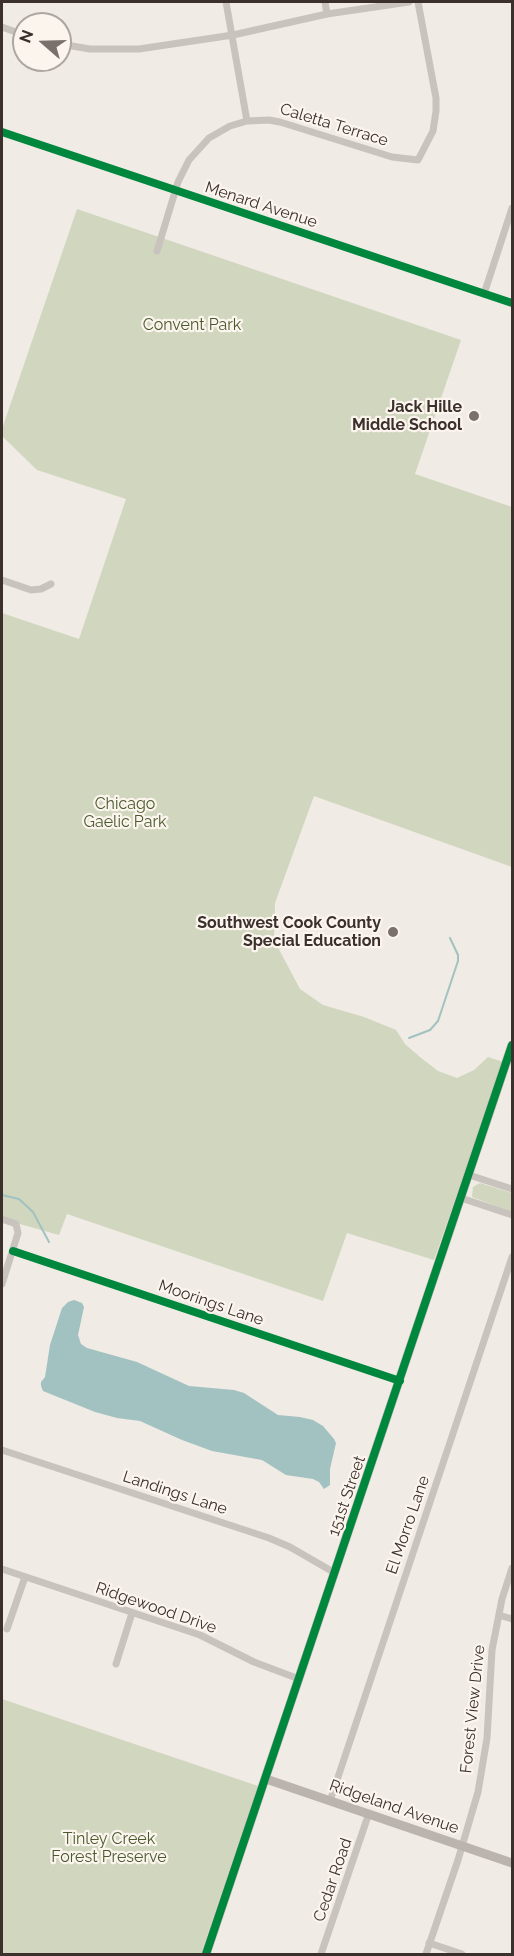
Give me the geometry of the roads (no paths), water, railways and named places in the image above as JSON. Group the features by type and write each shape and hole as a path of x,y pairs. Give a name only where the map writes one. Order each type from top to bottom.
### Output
{"street":[{"path":"226,2 247,121"},
{"path":"325,2 327,14"},
{"path":"72,47 139,50 232,35 327,14 409,2"},
{"name":"Caletta Terrace","path":"157,251 184,168 197,149 218,132 247,121 280,122 392,157 418,160 433,131 436,98 418,2"},
{"name":"Menard Avenue","path":"2,132 513,303"},
{"path":"484,294 513,208"},
{"path":"2,580 31,590 41,589 51,584"},
{"name":"151st Street","path":"206,1954 513,1045"},
{"path":"469,1175 513,1189"},
{"path":"461,1198 513,1215"},
{"path":"2,1219 16,1224 18,1233 2,1284"},
{"name":"Moorings Lane","path":"13,1251 400,1381"},
{"name":"El Morro Lane","path":"330,1801 513,1257"},
{"name":"Landings Lane","path":"2,1450 269,1538 290,1547 335,1573"},
{"name":"Forest View Drive","path":"426,1954 462,1846 483,1770 492,1650 499,1615 513,1568"},
{"name":"Ridgewood Drive","path":"2,1569 200,1635 254,1662 299,1679"},
{"path":"8,1629 25,1577"},
{"path":"117,1664 132,1613"},
{"path":"499,1615 513,1619"},
{"name":"Ridgeland Avenue","path":"266,1779 513,1863"},
{"name":"Cedar Road","path":"321,1954 369,1814"},
{"path":"429,1943 462,1954"}],"water":[{"path":"74,1300 82,1303 84,1307 78,1335 81,1344 87,1348 137,1362 189,1386 244,1393 278,1415 313,1420 323,1426 336,1443 330,1469 330,1485 324,1489 319,1482 313,1479 286,1475 262,1460 212,1451 140,1421 95,1412 43,1391 41,1382 45,1377 50,1345 62,1308"}],"waterway":[{"path":"409,1038 430,1030 438,1021 458,961 458,955 450,938"},
{"path":"2,1195 19,1199 33,1212 49,1242"}],"place":[{"name":"Jack Hille Middle School","path":"474,416"},
{"name":"Southwest Cook County Special Education","path":"393,932"}],"park label":[{"name":"Convent Park","path":"192,325"},
{"name":"Chicago Gaelic Park","path":"125,813"},
{"name":"Tinley Creek Forest Preserve","path":"109,1848"}]}
